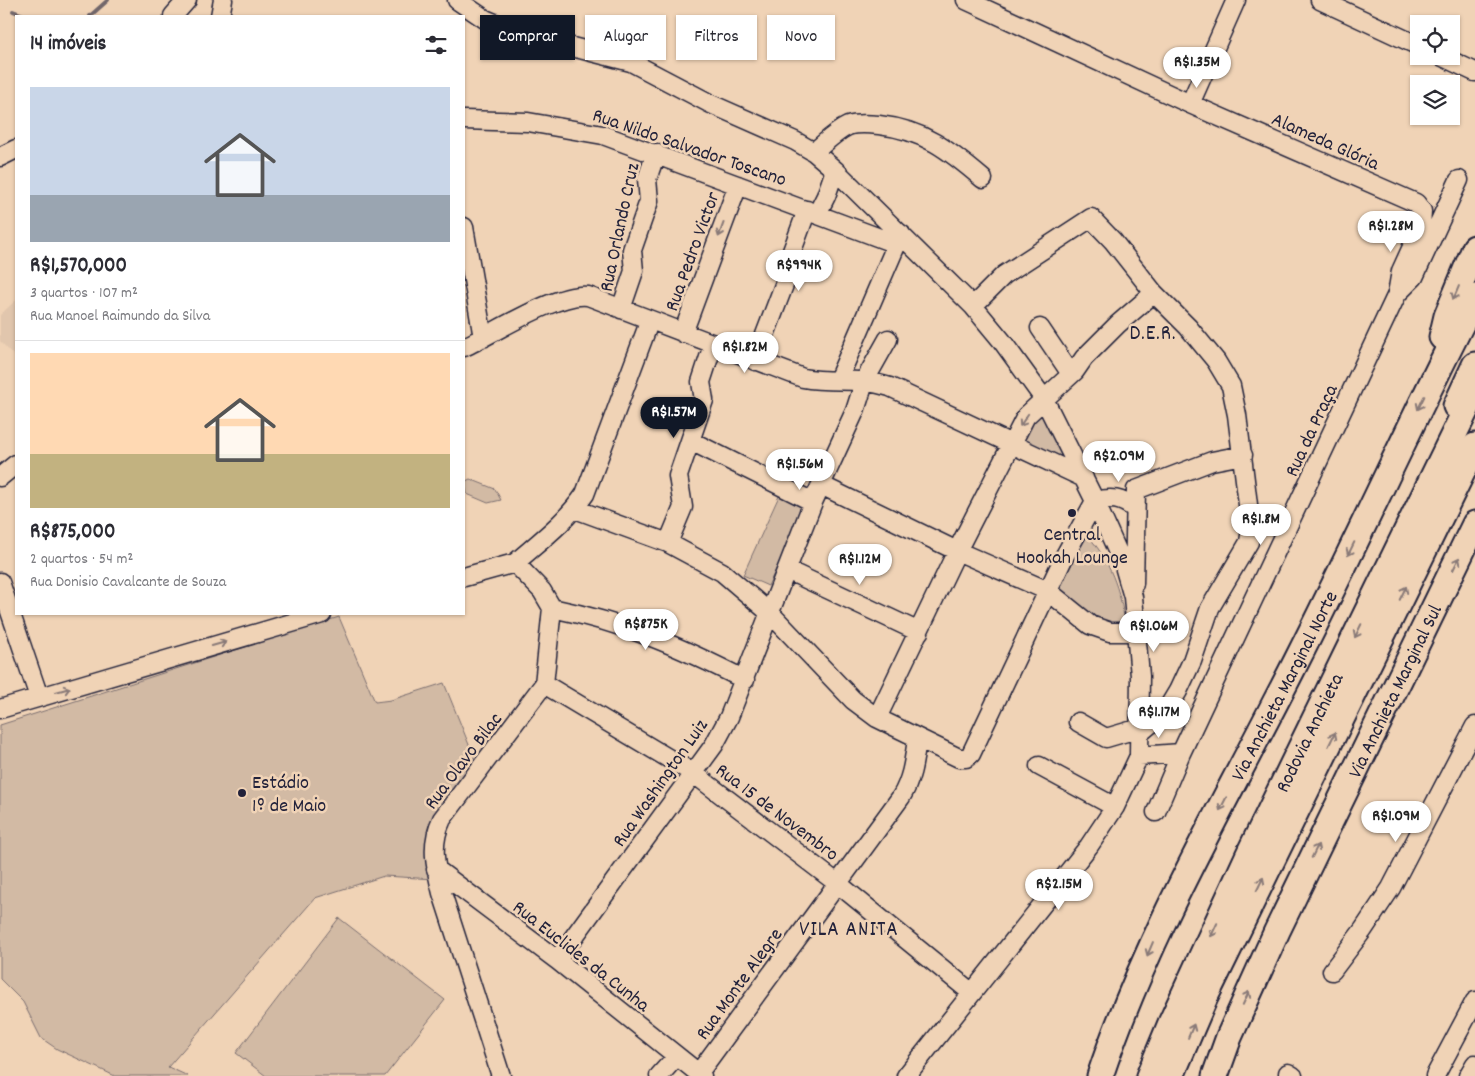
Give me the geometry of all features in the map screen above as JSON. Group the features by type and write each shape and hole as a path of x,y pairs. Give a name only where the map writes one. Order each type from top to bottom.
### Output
{"highway":[{"path":"1434,376 1446,316 1475,248"},
{"name":"Via Anchieta Marginal Norte","path":"1100,1076 1116,1028 1156,934 1298,658 1434,376 1475,297"},
{"path":"1426,493 1456,405 1475,365"},
{"name":"Rodovia Anchieta","path":"1150,1076 1171,1023 1249,854 1475,392"},
{"name":"Rodovia Anchieta","path":"1172,1076 1205,997 1475,446"},
{"name":"Via Anchieta Marginal Sul","path":"1215,1076 1230,1034 1315,852 1475,524"},
{"path":"1230,1034 1231,1076"}],"street":[{"path":"173,15 187,0"},
{"path":"220,15 223,0"},
{"path":"457,0 485,19 521,34 631,62 711,104 795,141 814,152 835,170 898,239 973,306 1044,399 1095,501 1124,566 1133,596"},
{"name":"Alameda Glória","path":"966,0 1190,104 1419,206 1422,211 1421,227 1401,270 1397,294"},
{"path":"1190,104 1236,0"},
{"path":"1320,0 1410,42"},
{"path":"1460,65 1475,72"},
{"name":"Rua Nildo Salvador Toscano","path":"465,120 528,122 603,135 812,212 898,239"},
{"path":"814,152 836,133 849,126 868,124 894,127 914,132 941,145 983,179"},
{"path":"0,157 15,150"},
{"name":"Rua Orlando Cruz","path":"621,309 634,271 632,250 649,201 646,179 656,153"},
{"path":"755,360 792,264 792,251 812,212 826,196 835,170"},
{"name":"Rua da Praça","path":"1156,812 1181,753 1397,294 1414,277 1459,180"},
{"name":"Rua Pedro Victor","path":"683,333 738,184"},
{"path":"973,306 1004,275 1091,218 1113,241 1154,293 1205,348 1231,386 1238,415 1243,455 1251,529 1249,542 1210,608 1192,661 1166,712 1140,731 1106,738 1078,722"},
{"path":"465,233 483,338"},
{"path":"838,380 898,239"},
{"path":"877,718 957,551 1026,416 1071,374 1118,324 1154,293"},
{"path":"465,347 569,296 588,296 803,378 821,382 864,380 890,386 1010,445 1084,478"},
{"path":"465,577 515,563 553,532 575,509 592,479 650,320"},
{"path":"1040,328 1071,374"},
{"name":"Rua Washington Luiz","path":"557,960 714,745 746,680 813,502 855,411 864,380 888,340"},
{"path":"668,543 682,506 678,476 704,400 701,382 713,345"},
{"path":"691,441 813,502"},
{"path":"906,1076 1089,846 1115,807 1138,756 1140,731 1137,632 1133,596 1136,490 1212,462 1243,455"},
{"path":"0,477 15,465"},
{"path":"821,484 957,551 1048,591 1081,620 1098,629 1120,633 1137,632"},
{"path":"575,509 668,543 722,572 746,590 854,700 877,718 960,758 966,758 971,754 1048,591 1095,501 1108,498 1123,500 1135,509"},
{"path":"515,563 542,591 552,608 544,684"},
{"path":"787,570 919,632"},
{"path":"0,582 39,697"},
{"path":"552,608 599,618 646,633 746,680"},
{"path":"0,709 319,615"},
{"name":"Rua 15 de Novembro","path":"544,684 693,773 837,882 972,993"},
{"name":"Rua Olavo Bilac","path":"501,1076 493,1056 436,869 434,847 436,832 442,819 544,684"},
{"path":"1332,971 1363,930 1391,888 1475,726"},
{"name":"Rua Monte Alegre","path":"700,1075 837,882 908,786 918,739"},
{"path":"1138,756 1181,753"},
{"path":"1039,766 1115,807"},
{"name":"Rua Euclides da Cunha","path":"436,869 557,960 700,1075"},
{"path":"1435,1076 1475,1001"},
{"path":"659,1076 676,1057"},
{"path":"1468,1076 1475,1064"}],"shaded area":[{"path":"15,301 15,357 0,341 0,315"},
{"path":"1041,406 1065,454 1059,458 1020,438"},
{"path":"470,479 495,489 501,500 488,503 467,494 465,482"},
{"path":"779,496 805,508 768,586 743,575"},
{"path":"1087,535 1102,554 1113,576 1125,624 1104,622 1088,615 1059,588"},
{"name":"Estádio 1º de Maio","path":"339,617 375,702 391,700 444,683 478,767 450,801 434,879 384,876 315,898 168,1067 188,1076 115,1076 57,1049 41,1038 23,1002 0,979 0,725"},
{"path":"339,918 445,1000 385,1076 266,1076 236,1053"}],"waterway":[{"path":"91,15 108,0"},
{"path":"13,11 23,15"}],"place":[{"name":"Central Hookah Lounge","path":"1072,513"},
{"name":"Estádio 1º de Maio","path":"242,793"}],"district":[{"name":"D.E.R.","path":"1153,332"},
{"name":"VILA ANITA","path":"849,928"}]}
